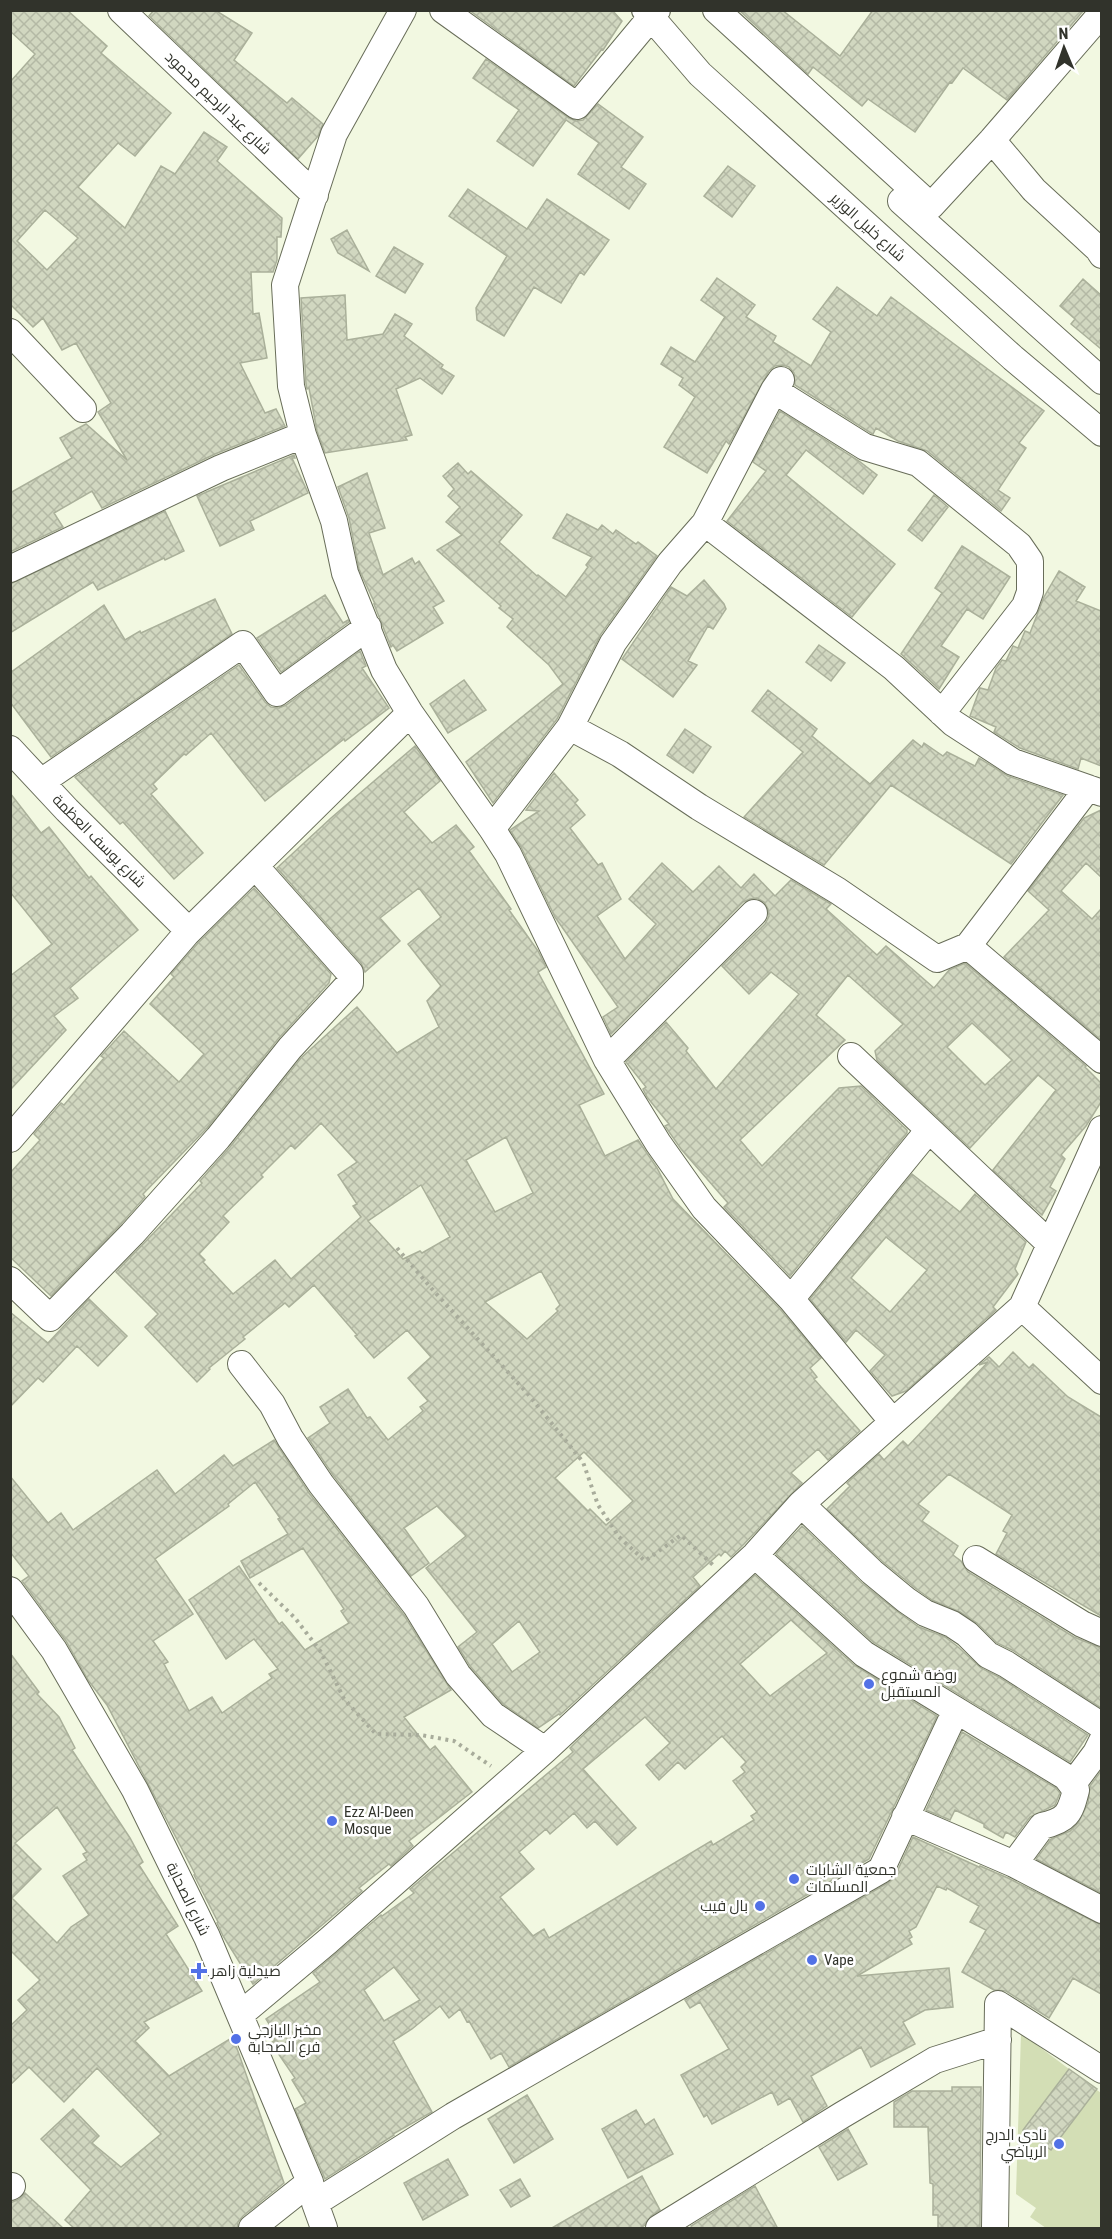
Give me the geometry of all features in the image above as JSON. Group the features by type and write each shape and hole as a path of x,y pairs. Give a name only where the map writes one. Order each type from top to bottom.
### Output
{"street":[{"name":"شارع عبد الرحيم محمود","path":"121,10 315,195"},
{"path":"403,10 334,134 285,285 291,386 303,435 334,521 345,573 384,670 410,713 508,854 607,1060 658,1143 704,1208 791,1299 893,1422"},
{"path":"443,10 577,106 651,13"},
{"path":"702,10 717,35 1101,381"},
{"path":"716,10 931,206 992,140 1101,13"},
{"name":"شارع خليل الوزير","path":"651,13 700,74 1013,358 1101,433"},
{"path":"992,140 1034,190 1098,249 1101,255"},
{"path":"10,332 83,409"},
{"path":"492,829 570,727 613,643 670,563 705,523 778,385 865,447 918,463 1019,545 1030,561 1030,592 1025,606 942,713"},
{"path":"10,569 221,468 303,435"},
{"path":"570,727 620,754 699,807 838,891 937,959 968,946 1094,790 1013,762 953,723 894,668 705,523"},
{"path":"41,782 243,644 277,693 368,627"},
{"path":"10,1139 189,932 410,713"},
{"name":"شارع يوسف العظمة","path":"10,749 189,932"},
{"path":"10,1280 50,1318 140,1225 218,1138 290,1048 350,983 350,973 255,866"},
{"path":"607,1060 754,913"},
{"path":"968,946 1101,1060"},
{"path":"851,1056 1049,1243"},
{"path":"241,2014 328,1941 545,1750 755,1556 801,1504 1022,1307 1101,1129"},
{"path":"791,1299 928,1131"},
{"path":"1022,1307 1101,1382"},
{"path":"241,1364 272,1404 290,1438 321,1484 416,1606 465,1684 493,1715 545,1750"},
{"path":"801,1504 872,1572 906,1600 925,1613 952,1624 967,1634 988,1655 1101,1725"},
{"path":"755,1556 864,1654 1066,1777 1076,1790 1072,1809 1058,1822 1041,1826 1014,1864"},
{"path":"976,1559 1082,1624 1101,1633"},
{"name":"شارع الصحابة","path":"10,1590 54,1650 135,1790 207,1937 241,2014 313,2193 324,2229"},
{"path":"252,2229 881,1870 956,1710"},
{"path":"1072,1785 1085,1770 1101,1741"},
{"path":"905,1816 1014,1864 1101,1910"},
{"path":"995,2229 998,2004 1101,2070"},
{"path":"658,2229 935,2060 998,2040"}],"path":[{"path":"397,1248 527,1393 584,1462 598,1505 619,1537 645,1561 681,1536 729,1579"},
{"path":"260,1583 295,1618 321,1652 344,1699 376,1734 421,1735 454,1741 512,1779"}],"green space":[{"name":"نادي الدرج الرياضي","path":"1021,2033 1101,2093 1101,2228 1046,2228 1030,2217 1036,2208 1016,2194"}],"building":[{"path":"10,10 67,10 107,46 101,53 171,113 135,156 118,143 78,187 125,228 161,166 175,174 204,132 227,147 217,161 282,218 281,237 277,237 277,260 273,272 251,272 253,314 259,313 267,358 240,363 265,413 276,409 285,426 215,454 102,508 92,491 54,513 63,527 10,552 10,493 72,458 60,438 86,424 127,460 98,412 111,403 76,343 62,350 43,318 33,327 10,304 10,82 35,54 10,31","holes":["45,210 78,238 47,270 17,241"]},
{"path":"154,10 215,10 252,33 234,60 287,103 292,98 323,124 318,136 298,159 149,16"},
{"path":"469,10 612,10 622,21 603,50 574,86"},
{"path":"739,10 782,10 840,56 873,10 1084,10 1007,100 963,68 952,83 950,82 915,132 868,99 862,106 813,67 808,74"},
{"path":"486,59 569,118 576,121 583,120 598,104 643,137 621,167 646,184 629,209 578,174 599,143 566,120 533,166 497,141 519,110 473,78"},
{"path":"728,166 755,186 732,217 704,196"},
{"path":"468,189 527,229 547,199 609,240 584,275 580,272 561,303 534,287 504,336 477,320 476,308 507,256 449,216"},
{"path":"347,230 369,271 338,253 331,239"},
{"path":"394,247 423,264 405,293 376,276"},
{"path":"717,278 755,305 746,317 776,336 773,342 811,366 831,332 813,319 837,287 877,316 891,297 1044,411 1019,443 1026,448 998,490 1010,498 1001,511 927,451 898,441 876,428 873,434 871,433 795,385 794,373 789,367 783,365 775,366 769,371 729,444 726,441 707,473 664,447 695,397 679,385 683,378 661,364 671,347 695,362 725,317 701,300"},
{"path":"1083,279 1101,295 1101,349 1071,324 1075,319 1060,306"},
{"path":"345,295 347,340 383,334 395,314 412,324 404,336 443,365 441,368 454,376 442,394 420,378 396,389 412,435 405,437 407,440 325,453 317,431 309,388 307,389 306,384 301,298"},
{"path":"780,411 877,475 863,494 806,450 786,475 895,564 852,617 727,521 766,471 753,462"},
{"path":"294,455 295,458 292,458 308,493 250,521 254,530 220,546 197,496"},
{"path":"458,463 468,474 471,471 522,515 499,542 537,576 566,597 588,567 586,565 592,557 553,538 567,514 598,530 602,525 613,534 616,530 657,556 601,634 557,719 493,803 466,762 563,684 549,665 507,627 513,619 499,608 501,606 437,550 462,535 446,522 460,507 448,496 454,489 443,476"},
{"path":"367,473 385,528 369,533 383,575 412,558 415,564 419,561 444,601 433,607 443,623 397,651 393,645 391,647 359,569 349,518 338,487"},
{"path":"934,495 948,507 922,541 908,530"},
{"path":"165,511 184,551 165,560 164,558 98,590 93,582 10,633 10,584"},
{"path":"962,546 1010,577 983,619 967,609 941,646 959,657 939,689 901,654 942,593 935,588"},
{"path":"1059,571 1085,587 1076,601 1101,611 1101,766 1081,758 1078,769 1020,748 994,732 996,727 970,716 980,688 988,690 996,668 1002,660 1006,661 1013,646 1018,648 1025,631 1030,633 1044,597"},
{"path":"704,580 726,609 713,629 708,626 688,661 697,665 673,697 622,659 671,587 687,596"},
{"path":"325,595 343,623 348,620 349,622 281,672 257,638"},
{"path":"215,599 232,634 51,757 10,702 10,673 104,605 125,640 140,631 141,633"},
{"path":"819,645 845,663 831,681 806,662"},
{"path":"360,651 366,666 362,668 389,708 345,741 344,739 265,801 211,733 186,755 184,754 153,784 157,789 151,794 203,853 174,879 123,822 120,824 75,777 239,665 265,702 271,707 279,708"},
{"path":"464,680 486,710 448,733 430,704"},
{"path":"768,690 817,729 812,736 870,784 913,740 922,747 924,743 943,756 947,752 975,766 979,758 1008,776 1063,795 1011,864 891,785 824,865 744,817 803,752 752,711"},
{"path":"685,729 711,747 693,773 667,755"},
{"path":"415,746 440,781 404,812 432,843 456,825 474,847 469,851 538,951 546,967 538,972 604,1094 579,1105 605,1156 638,1140 657,1168 673,1199 780,1309 821,1358 810,1368 817,1377 814,1379 860,1431 828,1460 818,1449 791,1473 802,1483 744,1544 731,1557 725,1551 721,1556 719,1554 693,1577 700,1586 560,1715 538,1728 503,1704 470,1666 458,1647 477,1632 426,1568 466,1536 437,1506 404,1528 429,1563 411,1576 333,1475 308,1438 330,1423 320,1407 348,1389 367,1418 370,1417 388,1440 423,1411 420,1407 428,1401 408,1378 431,1357 407,1330 374,1358 314,1285 289,1307 285,1303 243,1337 245,1339 209,1368 197,1382 145,1327 158,1314 116,1272 202,1183 200,1181 301,1058 357,1007 397,1053 439,1027 427,1001 441,986 408,944 441,917 419,888 380,918 400,941 365,972 361,963 277,868","holes":["321,1123 357,1162 338,1175 357,1204 353,1206 361,1217 291,1279 275,1260 233,1294 203,1262 205,1260 199,1254 229,1222 223,1216 263,1177 261,1175 291,1145 295,1149","506,1137 533,1193 495,1212 466,1160","421,1185 450,1237 422,1253 420,1251 403,1259 368,1221","541,1271 560,1305 556,1309 558,1311 527,1339 485,1302","584,1452 633,1501 606,1525 590,1509 588,1511 555,1478","519,1621 540,1652 512,1672 492,1644"]},
{"path":"554,773 578,800 575,803 585,815 570,828 598,865 602,863 621,899 597,916 625,959 656,924 629,899 662,863 693,892 719,866 741,888 754,874 775,896 791,880 831,904 826,909 877,955 886,946 934,988 949,970 965,963 1086,1066 1101,1083 1101,1102 1086,1126 1061,1155 1065,1159 1050,1187 1056,1191 1042,1215 993,1170 1056,1090 1038,1075 970,1148 877,1060 875,1051 903,1024 848,975 816,1015 845,1040 740,1140 762,1166 839,1088 861,1086 907,1130 907,1133 790,1276 724,1207 728,1203 681,1149 665,1126 669,1124 647,1097 643,1089 646,1087 626,1062 666,1022 688,1048 686,1051 716,1089 799,994 771,972 749,994 722,966 765,924 769,916 768,909 764,902 757,898 743,902 611,1034 603,1017 618,1007 555,917 521,847 510,830 539,811 526,810","holes":["972,1023 1012,1060 985,1085 947,1047"]},
{"path":"10,793 41,833 49,827 89,878 91,876 138,930 70,988 78,998 54,1016 66,1030 10,1090 10,976 52,944 10,892"},
{"path":"1101,810 1101,877 1086,863 1061,891 1092,919 1101,909 1101,1040 1004,957 1049,910 1028,891 1084,818"},
{"path":"254,888 331,974 329,983 278,1039 207,1128 143,1194 145,1197 121,1224 51,1296 10,1257 10,1173 40,1140 34,1134 61,1103 64,1105 104,1058 101,1056 124,1031 179,1082 204,1054 150,1004 174,977 171,974 198,943"},
{"path":"912,1174 960,1212 975,1194 1026,1242 1015,1269 1018,1274 993,1307 996,1310 906,1391 892,1396 870,1371 885,1355 856,1330 846,1342 810,1299","holes":["886,1237 927,1270 890,1312 851,1278"]},
{"path":"89,1299 127,1336 98,1366 77,1346 43,1382 38,1378 10,1407 10,1312 48,1343"},
{"path":"1013,1352 1029,1368 1033,1364 1068,1397 1101,1417 1101,1616 996,1554 1007,1533 1003,1531 1012,1515 949,1474 918,1504 929,1512 922,1521 958,1546 953,1555 961,1561 968,1572 1074,1637 1101,1648 1101,1708 1014,1651 997,1643 977,1623 960,1612 932,1600 915,1588 882,1561 827,1509 850,1486 847,1483 879,1454 884,1460 903,1441 908,1446 988,1362 979,1365 989,1357 999,1367"},
{"path":"274,1440 309,1493 404,1615 451,1690 404,1717 430,1750 435,1746 472,1792 409,1841 413,1846 391,1866 389,1864 359,1888 362,1891 253,1984 223,1936 195,1874 107,1705 88,1680 66,1641 22,1581 29,1576 10,1552 10,1476 48,1523 61,1513 73,1530 157,1470 175,1494 224,1455 233,1466","holes":["255,1482 280,1518 278,1519 288,1534 241,1561 250,1578 303,1548 344,1609 341,1611 349,1623 305,1650 282,1622 279,1624 239,1566 189,1600 226,1659 254,1639 278,1669 269,1674 272,1678 222,1713 212,1697 189,1711 164,1664 168,1662 153,1641 193,1614 155,1559 229,1506 228,1504"]},
{"path":"802,1526 862,1583 898,1612 919,1627 945,1637 981,1668 999,1677 1088,1735 1070,1762 873,1642 776,1554"},
{"path":"755,1575 854,1665 937,1716 869,1859 509,2067 501,2053 491,2059 460,2009 449,2018 440,2006 393,2041 432,2112 393,2134 325,2179 295,2109 306,2103 292,2080 295,2078 271,2043 275,2040 267,2029 271,2027 266,2019 320,1982 313,1973 381,1915 414,1893 410,1889 573,1752 570,1748","holes":["791,1620 827,1653 770,1696 740,1664","645,1717 670,1743 646,1765 659,1780 678,1762 685,1769 722,1736 746,1762 741,1767 745,1772 733,1781 757,1812 751,1816 754,1820 713,1845 711,1841 549,1938 544,1929 533,1936 500,1897 534,1869 519,1852 546,1829 550,1834 574,1813 587,1828 595,1821 617,1845 636,1828 583,1769","394,1967 420,2000 384,2021 364,1990"]},
{"path":"10,1653 39,1692 37,1694 59,1717 75,1748 72,1750 130,1838 143,1862 139,1865 178,1926 166,1934 202,1991 144,2022 149,2028 135,2041 169,2076 233,2037 284,2183 243,2216 238,2222 237,2229 75,2229 65,2220 91,2190 41,2139 73,2109 99,2136 92,2143 121,2167 161,2134 97,2068 64,2102 29,2067 10,2085 10,2026 27,2010 18,2000 40,1980 10,1950","holes":["57,1807 87,1852 83,1854 87,1860 63,1876 89,1915 71,1927 57,1943 12,1898 41,1869 15,1843"]},
{"path":"962,1732 1056,1788 1060,1793 1055,1805 1030,1817 1015,1837 1006,1832 1003,1838 984,1827 984,1824 955,1810 950,1820 926,1810"},
{"path":"1101,1771 1101,1893 1036,1859 1051,1839 1070,1831 1078,1823 1088,1803 1090,1786"},
{"path":"913,1837 1008,1878 1101,1925 1101,1994 1073,1978 1049,2018 1006,1991 994,1990 962,1972 986,1930 970,1922 979,1906 947,1888 946,1890 937,1886 916,1927 909,1931 912,1944 857,1976 949,1968 953,2007 925,2010 903,2022 915,2044 871,2067 861,2047 811,2076 827,2106 803,2122 790,2098 778,2105 772,2092 712,2124 707,2115 704,2117 681,2075 729,2049 700,2002 690,2008 685,2000 888,1883 895,1876"},
{"path":"1069,2069 1097,2089 1051,2150 1023,2130"},
{"path":"952,2087 981,2087 980,2229 938,2229 938,2215 933,2215 928,2127 894,2127 894,2102 912,2091 952,2091"},
{"path":"527,2095 553,2139 514,2163 488,2119"},
{"path":"636,2110 645,2125 654,2119 673,2154 628,2178 602,2129"},
{"path":"848,2129 867,2164 838,2180 819,2147"},
{"path":"448,2159 468,2195 423,2220 404,2183"},
{"path":"642,2176 660,2210 639,2229 550,2229"},
{"path":"520,2179 530,2196 511,2207 500,2190"},
{"path":"755,2186 778,2229 693,2229 691,2226"},
{"path":"25,2193 64,2229 10,2229 10,2203"}],"place":[{"name":"روضة شموع المستقبل","path":"869,1684"},
{"name":"Ezz Al-Deen Mosque","path":"332,1821"},
{"name":"جمعية الشابات المسلمات","path":"794,1879"},
{"name":"بال فيب","path":"760,1906"},
{"name":"Vape","path":"812,1960"},
{"name":"صيدلية زاهر","path":"199,1971"},
{"name":"مخبز اليازجي فرع الصحابة","path":"236,2039"},
{"name":"نادي الدرج الرياضي","path":"1059,2144"}]}
